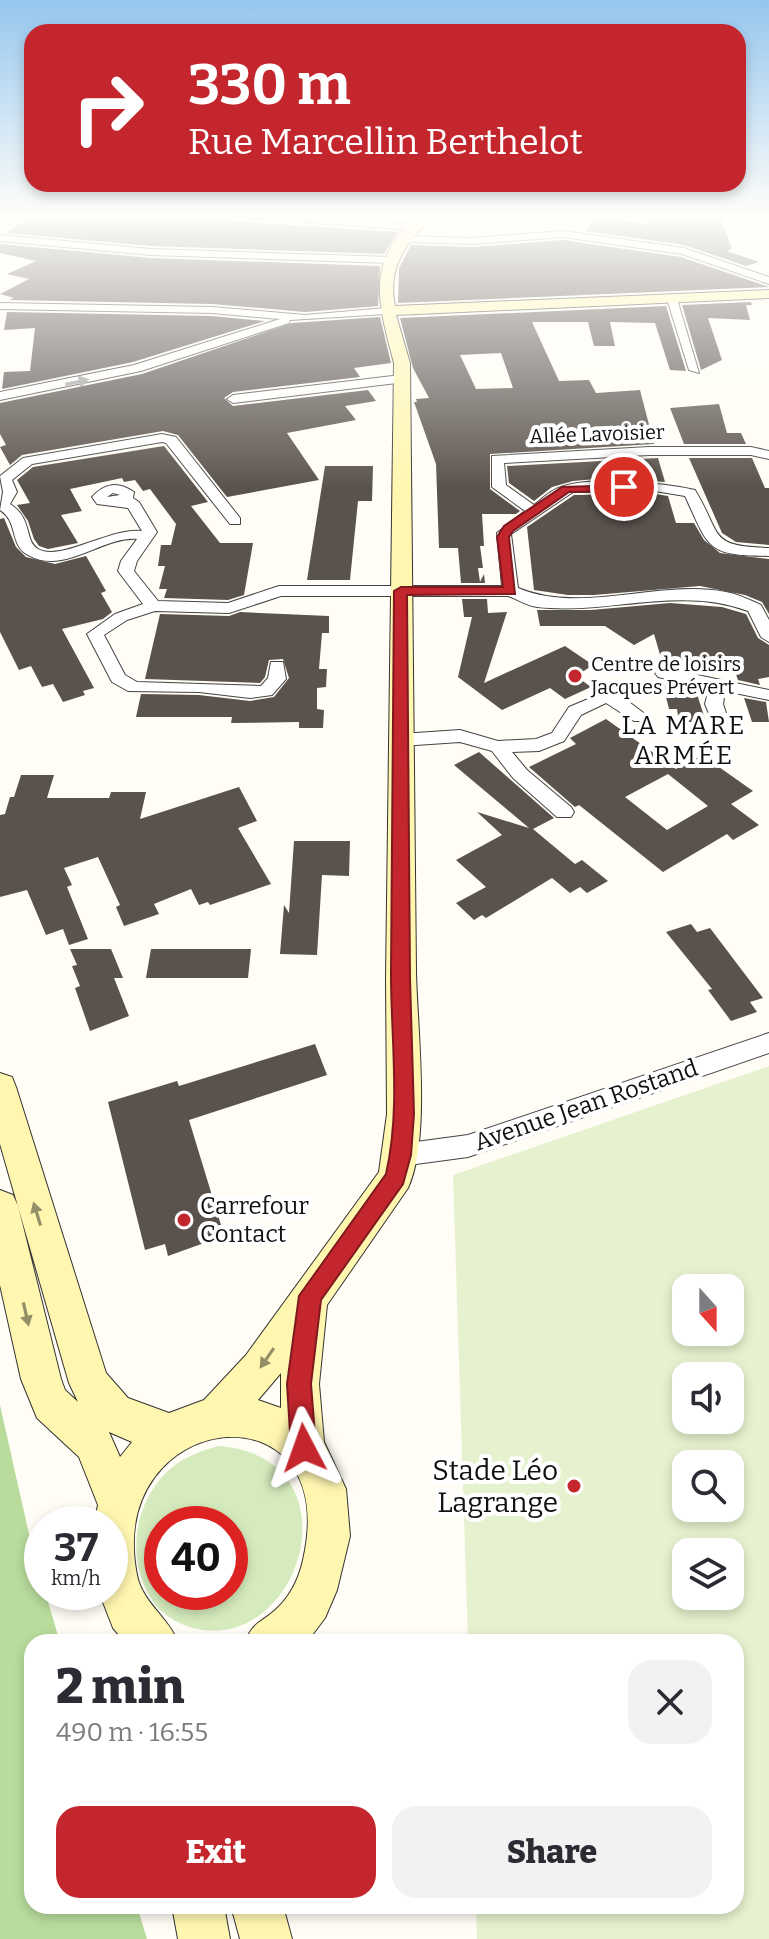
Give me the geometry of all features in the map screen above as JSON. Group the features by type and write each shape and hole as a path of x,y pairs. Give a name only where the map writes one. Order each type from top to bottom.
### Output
{"street":[{"path":"79,307 212,310 305,318"},
{"path":"144,1634 124,1603 112,1572 111,1533 118,1502 131,1474 148,1453 170,1434 217,1415 260,1369 396,1177 401,1155 404,1114 402,363 386,307"},
{"path":"0,396 137,368 266,325 305,318 386,311 470,307"},
{"path":"675,307 695,370"},
{"path":"233,399 401,379"},
{"path":"148,536 119,535 93,547 59,556 34,553 23,543 24,529 14,510 1,505 10,492 5,479 28,461 162,438 171,440 235,521"},
{"name":"Allée Lavoisier","path":"533,511 515,495 499,487 497,459 649,451 751,451 769,455"},
{"path":"510,591 504,533 562,491 572,488 655,487 690,493 707,536 716,546 735,551 769,552"},
{"path":"126,500 134,505 150,528 126,571 138,590 154,606"},
{"path":"277,666 277,679 266,691 250,693 199,687 134,687 118,678 95,634 121,617 154,606 229,608 279,591 510,591 537,602 600,602 645,596 733,598 755,608 769,637"},
{"path":"664,673 769,695"},
{"path":"718,683 714,704 719,719"},
{"path":"401,740 460,736 498,747 539,745 554,741 575,711 605,697 640,717"},
{"path":"498,747 520,774 564,812"},
{"name":"Avenue Jean Rostand","path":"401,1155 468,1146 769,1043"},
{"path":"0,1087 9,1143 89,1383 99,1400 114,1415 170,1434"},
{"path":"3,1224 41,1379 51,1404 93,1443 118,1502"},
{"path":"304,1448 299,1384 310,1296"},
{"path":"217,1415 253,1418 281,1427 304,1448 321,1475 330,1510 329,1550 316,1588 293,1624 279,1634"},
{"path":"199,1914 204,1939"},
{"path":"259,1914 266,1939"}],"green space":[{"name":"Stade Léo Lagrange","path":"769,1066 769,1939 477,1939 476,1914 744,1914 744,1634 468,1634 453,1175"},
{"path":"0,1405 24,1512 24,1610 50,1610 58,1634 24,1634 24,1914 139,1914 147,1939 0,1939"},
{"path":"218,1446 262,1458 289,1482 301,1515 300,1551 287,1585 263,1612 231,1628 193,1628 160,1610 248,1610 248,1506 145,1506 158,1482 170,1469 193,1455"},
{"path":"144,1508 144,1585 136,1547"}],"building":[{"path":"253,307 360,307 305,312"},
{"path":"666,307 686,371 670,370 655,323 610,322 615,346 594,346 588,322 532,322 559,381 589,380 596,393 640,390 654,444 490,454 490,489 520,511 516,514 482,514 484,546 480,546 483,568 478,568 480,582 484,574 485,583 461,583 458,548 439,548 436,464 414,402 429,398 413,368 400,318","holes":["501,353 513,388 476,389 460,355"]},
{"path":"683,307 747,307 750,320 708,318 722,360 701,370"},
{"path":"7,312 212,316 265,321 133,362 2,389 4,372 30,371 35,328 4,330"},
{"path":"380,317 391,363 354,368 360,377 233,392 224,398 233,406 368,390 376,401 345,406 356,420 287,433 319,480 227,497 178,435 163,431 22,455 10,465 0,447 6,445 0,434 0,403 142,374 292,323"},
{"path":"719,404 727,433 741,433 746,444 684,444 670,408"},
{"path":"164,446 208,502 191,506 220,543 253,543 244,595 228,600 164,598 167,589 159,589 165,566 158,566 161,545 171,545 176,524 150,489 143,491 135,480 124,482 122,478 70,489 82,511 61,515 78,543 48,549 39,546 34,539 28,521 17,505 30,503 17,480 33,467"},
{"path":"658,458 665,482 608,478 573,481 552,487 534,501 509,483 507,466"},
{"path":"689,458 752,458 765,488 769,488 769,545 736,542 722,533"},
{"path":"325,466 373,466 372,501 358,501 350,580 307,580"},
{"path":"574,495 668,496 676,523 694,523 704,540 720,553 769,559 769,614 762,602 745,595 700,586 594,595 534,590 527,527"},
{"path":"4,518 16,547 26,557 55,564 86,556 106,591 101,593 112,612 103,619 62,629 94,688 83,691 85,695 63,702 53,684 42,687 31,666 19,670 0,632 0,519"},
{"path":"462,599 487,599 488,613 507,612 484,683 565,646 593,665 576,676 591,687 565,699 550,688 502,710 458,677 472,617 464,617"},
{"path":"670,603 722,607 746,614 758,638 769,645 769,677 758,679 760,685 738,680 733,666 690,666 691,671 663,665 654,634 634,645 605,626 540,626 537,610 591,610"},
{"path":"240,612 329,616 329,633 322,633 319,669 327,669 326,687 317,688 317,709 324,710 323,728 299,728 299,722 231,723 232,717 136,717 141,694 199,695 250,701 274,697 289,678 283,659 269,660 265,677 260,683 145,679 160,614 229,616"},
{"path":"662,681 695,688 706,722 679,722 677,709 669,709"},
{"path":"744,698 766,702 769,722 752,722"},
{"path":"606,719 676,769 702,755 753,791 731,804 759,825 733,840 727,834 663,872 579,805 575,807 529,767 576,744 570,738","holes":["668,774 708,806 667,830 625,797"]},
{"path":"479,752 554,818 533,829 575,864 582,860 608,881 587,893 580,887 570,893 552,878 486,918 482,915 474,920 456,903 486,887 456,860 502,835 477,812 529,828 454,765"},
{"path":"21,775 54,775 47,798 109,798 111,792 146,792 140,819 239,787 257,821 238,828 271,884 210,905 208,902 199,905 191,889 154,904 159,914 124,926 116,907 120,905 98,857 64,868 72,885 67,887 88,939 69,945 63,929 46,935 27,890 0,897 0,815 5,814 10,797 14,797"},
{"path":"294,841 350,841 349,876 322,875 317,955 280,954 284,905 289,913"},
{"path":"691,924 697,932 710,928 763,998 750,1002 757,1012 731,1021 708,990 712,989 666,932"},
{"path":"70,949 111,949 123,978 114,978 129,1016 90,1031 75,988 80,986 72,966 77,965"},
{"path":"151,949 251,949 248,978 146,978"},
{"path":"315,1044 327,1075 189,1120 221,1225 216,1226 218,1238 168,1256 165,1244 145,1250 108,1102 177,1081 179,1086"}],"place":[{"name":"Centre de loisirs Jacques Prévert","path":"575,676"},
{"name":"Carrefour Contact","path":"184,1220"},
{"name":"Stade Léo Lagrange","path":"574,1486"}],"district":[{"name":"LA MARE ARMÉE","path":"684,740"}],"route":[{"path":"304,1448 299,1384 310,1296 396,1177 401,1155 404,1114 401,591 510,591 503,537 508,529 566,489 624,487"}]}
